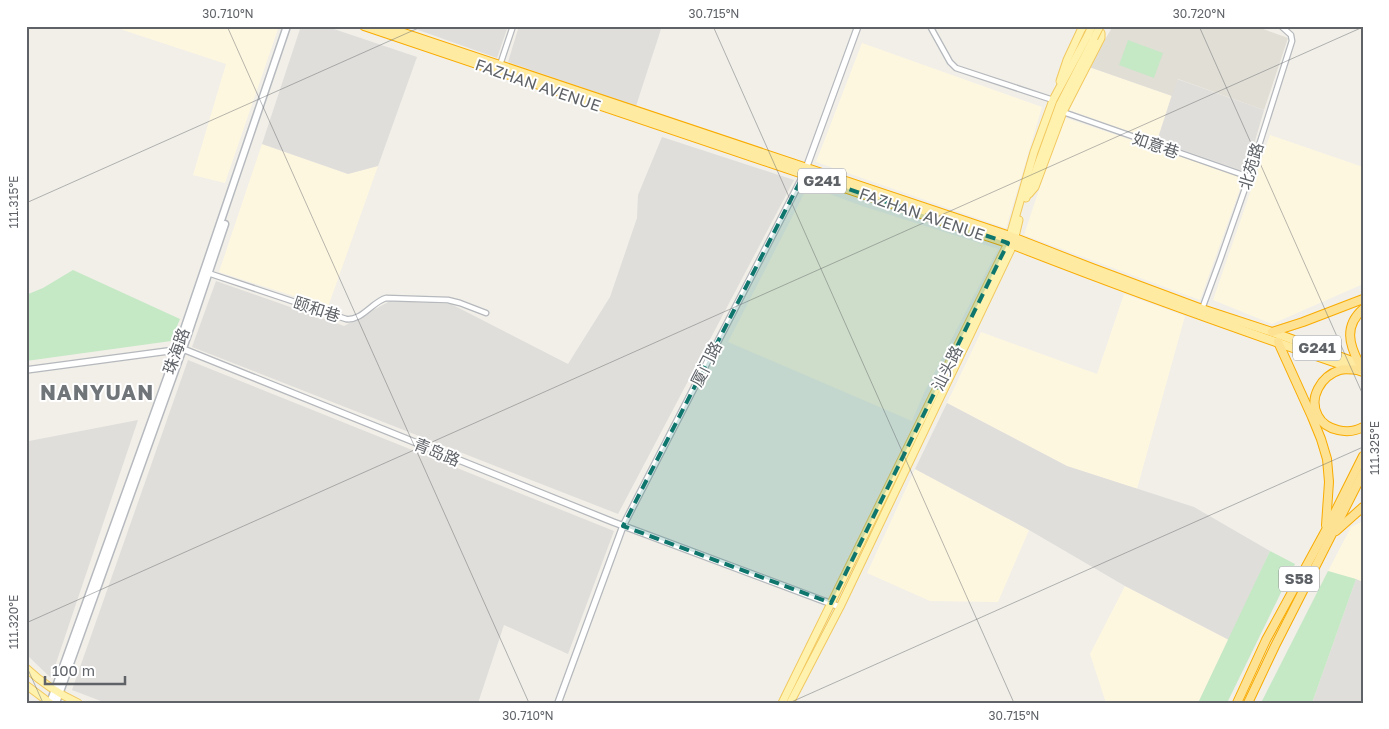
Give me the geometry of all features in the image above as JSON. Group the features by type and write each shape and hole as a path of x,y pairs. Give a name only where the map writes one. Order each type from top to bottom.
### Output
{"highway":[{"name":"FAZHAN AVENUE","path":"364,26 1011,241 1272,332 1361,367"},
{"name":"FAZHAN AVENUE","path":"383,26 498,69"},
{"name":"FAZHAN AVENUE","path":"1011,241 1116,285 1278,342 1361,367"},
{"path":"1272,332 1363,299"},
{"path":"1363,310 1358,314 1351,327 1350,339 1353,352 1361,367 1341,369 1329,375 1321,383 1316,393 1315,404 1318,416 1325,424 1335,430 1346,432 1363,427"},
{"path":"1278,342 1312,417 1327,460 1329,482 1328,532"},
{"name":"S58","path":"1248,703 1363,456"},
{"name":"S58","path":"1237,703 1266,640 1363,473"},
{"path":"1328,532 1363,507"}],"main road":[{"name":"珠海路","path":"50,703 57,692 180,349 289,26"},
{"path":"1053,100 1066,60 1081,30 1086,26"},
{"name":"汕头路","path":"790,703 840,607 1011,241 1060,104 1091,36 1092,26"},
{"path":"1025,200 1035,186 1063,112 1101,38 1100,29"},
{"name":"汕头路","path":"782,703 1011,241 1034,152 1053,100 1091,36 1100,29"},
{"path":"26,668 57,692 78,703"},
{"path":"26,685 50,703"},
{"name":"珠海路","path":"56,703 57,692"}],"street":[{"path":"498,69 513,26"},
{"name":"厦门路","path":"558,703 623,526 805,172 858,26"},
{"path":"930,26 950,62 956,68 1053,100"},
{"name":"北苑路","path":"1202,309 1249,177 1292,41 1291,35 1281,26"},
{"name":"如意巷","path":"1063,112 1249,177"},
{"name":"颐和巷","path":"206,273 351,319 356,318 386,298 448,300 486,313"},
{"name":"青岛路","path":"26,370 180,349 623,526 840,607"}],"highlighted area":[{"path":"804,174 1008,243 831,603 623,526"}],"shaded area":[{"path":"111,26 279,26 225,183 193,175 226,64"},
{"path":"301,26 325,26 417,57 378,166 348,174 262,144"},
{"path":"407,26 508,26 497,58"},
{"path":"519,26 662,26 636,106 508,62"},
{"path":"1113,26 1255,26 1288,38 1264,110 1178,79 1172,96 1089,67"},
{"path":"862,43 1042,107 1006,228 816,162"},
{"path":"1089,67 1172,96 1157,141 1069,110"},
{"path":"1177,79 1264,110 1246,172 1157,141"},
{"path":"1063,117 1244,178 1200,300 1024,235"},
{"path":"1270,135 1363,167 1363,284 1272,324 1213,300"},
{"path":"662,137 794,180 618,514 192,347 216,281 344,326 390,301 451,304 568,364 610,297 637,218 638,195"},
{"path":"262,144 348,174 378,166 328,307 219,272"},
{"path":"808,186 862,206 998,249 924,393 912,421 728,342"},
{"path":"1124,294 1185,316 1137,489 1067,466 947,403 981,332 1097,374"},
{"path":"188,360 614,531 568,654 504,625 478,703 106,703 72,690"},
{"path":"947,403 1067,466 1194,507 1270,551 1229,640 1125,586 1029,530 915,469"},
{"path":"138,420 51,678 26,654 26,439 29,441"},
{"path":"915,469 1029,530 998,602 930,601 867,573"},
{"path":"1363,521 1363,582 1328,571 1351,527"},
{"path":"1356,579 1363,582 1363,703 1312,703"},
{"path":"1125,586 1229,640 1198,703 1106,703 1090,654"}],"green space":[{"path":"1128,40 1163,53 1154,78 1119,65"},
{"path":"73,270 180,319 171,341 26,361 26,295 43,288"},
{"path":"1270,551 1295,564 1227,703 1198,703"},
{"path":"1328,571 1356,579 1312,703 1261,703"}],"district":[{"name":"NANYUAN","path":"97,393"}]}
